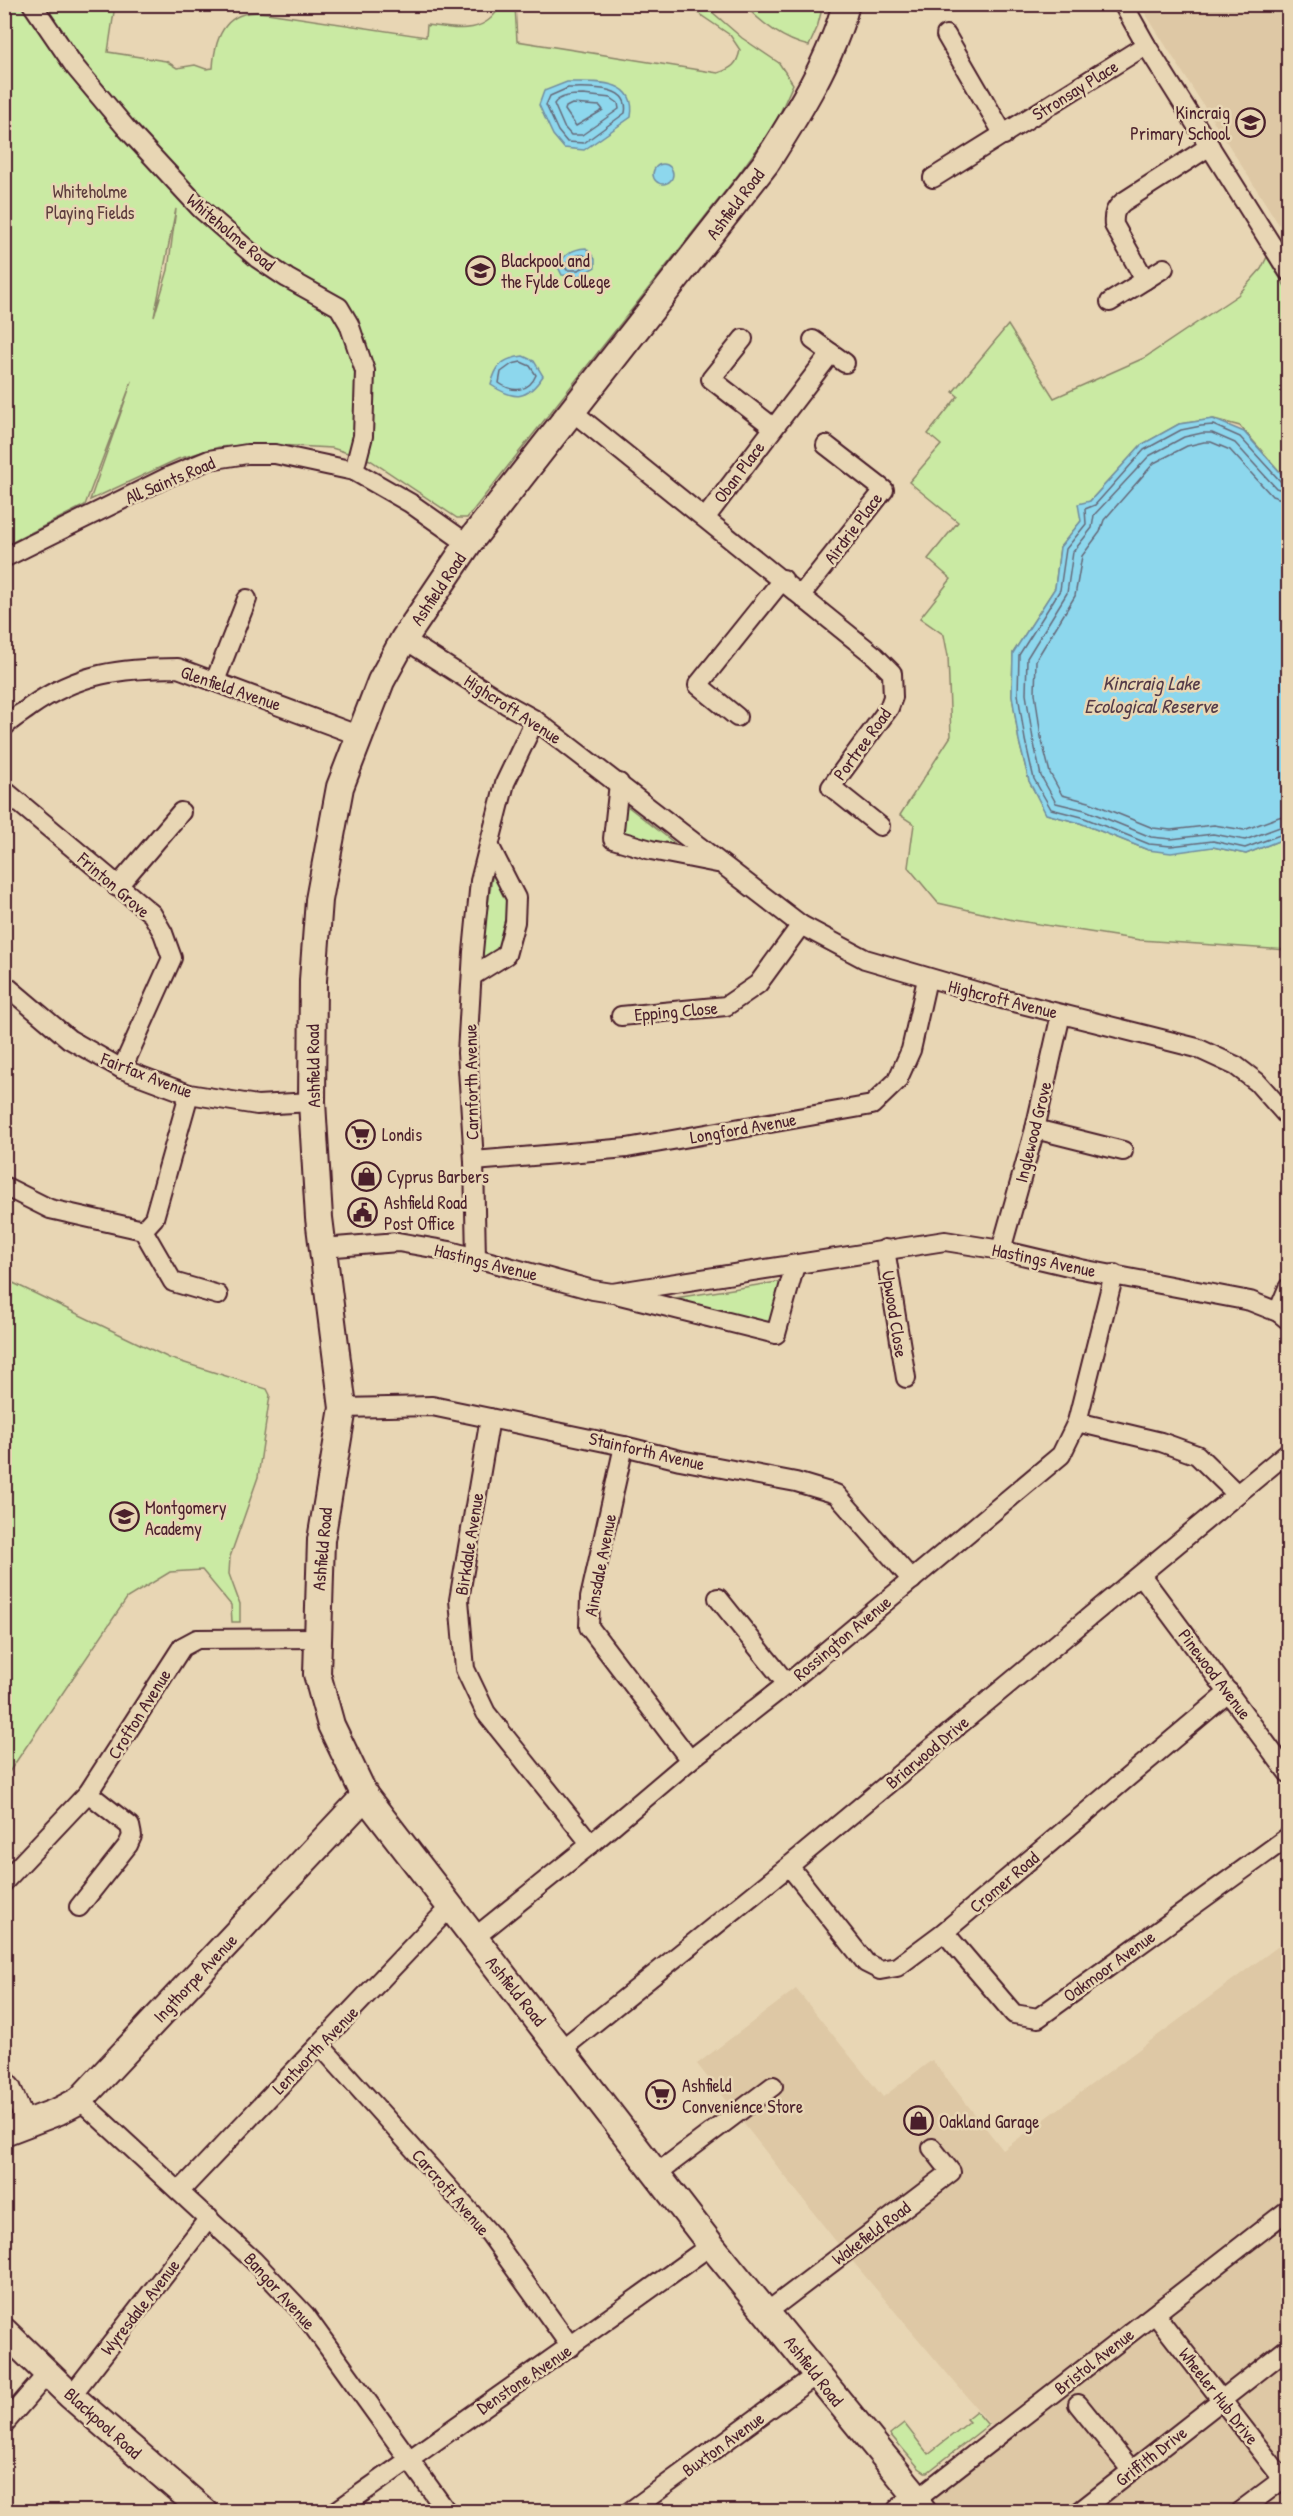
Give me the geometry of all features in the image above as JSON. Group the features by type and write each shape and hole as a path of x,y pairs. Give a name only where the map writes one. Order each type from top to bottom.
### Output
{"street":[{"name":"Whiteholme Road","path":"32,4 75,67 126,128 201,209 257,258 339,307 349,324 365,371 363,436 354,471"},
{"name":"Ashfield Road","path":"846,4 839,30 802,105 766,163 468,544 404,639 381,681 340,787 319,900 313,980 312,1102 323,1248 343,1408 321,1539 316,1674 331,1725 365,1796 449,1908 562,2049 656,2174 767,2312 916,2507"},
{"path":"1123,4 1146,45 1288,271"},
{"path":"946,35 1004,135"},
{"name":"Stronsay Place","path":"933,178 1146,45"},
{"path":"1145,280 1114,225 1113,217 1116,209 1123,202 1210,147"},
{"path":"1110,302 1164,268"},
{"name":"Oban Place","path":"743,339 711,379 773,427"},
{"name":"Oban Place","path":"706,517 773,427 838,358 813,340"},
{"name":"Portree Road","path":"573,411 783,579 892,673 893,697 889,708 831,787 880,826"},
{"name":"Airdrie Place","path":"801,595 884,490 826,445"},
{"name":"All Saints Road","path":"4,558 170,476 209,460 247,454 275,454 354,471 410,503 468,544"},
{"path":"737,717 698,685 783,579"},
{"path":"215,681 247,599"},
{"name":"Highcroft Avenue","path":"404,639 506,704 536,720 801,925 865,959 927,979 1197,1048 1236,1066 1257,1082 1288,1115"},
{"name":"Glenfield Avenue","path":"4,727 41,699 63,687 105,672 178,668 360,736"},
{"name":"Carnforth Avenue","path":"476,1259 474,1161 467,1053 480,881 505,783 536,720"},
{"name":"Highcroft Avenue","path":"619,783 613,839 651,850 720,864"},
{"name":"Frinton Grove","path":"4,790 152,914 163,933 172,958 122,1069"},
{"path":"117,887 181,812"},
{"path":"472,976 506,955 516,922 516,898 490,847"},
{"name":"Epping Close","path":"621,1016 726,1006 758,984 801,925"},
{"name":"Longford Avenue","path":"474,1161 627,1148 872,1105 897,1081 911,1050 927,979"},
{"name":"Fairfax Avenue","path":"4,984 69,1039 122,1069 189,1094 257,1105 312,1102"},
{"name":"Inglewood Grove","path":"1001,1250 1035,1129 1061,1014"},
{"path":"142,1230 154,1218 189,1094"},
{"path":"1035,1129 1123,1152"},
{"path":"4,1186 50,1209 142,1230 173,1282 218,1295"},
{"name":"Hastings Avenue","path":"612,1293 945,1241 1001,1250 1081,1269 1250,1301 1283,1316"},
{"name":"Hastings Avenue","path":"323,1248 398,1242 450,1251 593,1290 776,1334 795,1265"},
{"name":"Upwood Close","path":"885,1249 906,1378"},
{"name":"Rossington Avenue","path":"474,1938 591,1845 690,1760 786,1684 1061,1455 1077,1422 1102,1330 1114,1274"},
{"path":"1283,1316 1288,1288"},
{"name":"Stainforth Avenue","path":"343,1408 432,1406 680,1460 796,1482 836,1494 912,1580"},
{"name":"Birkdale Avenue","path":"490,1418 459,1600 465,1669 486,1713 591,1845"},
{"path":"1077,1422 1161,1442 1197,1455 1237,1494"},
{"name":"Ainsdale Avenue","path":"624,1446 590,1598 589,1627 690,1760"},
{"name":"Briarwood Drive","path":"562,2049 789,1866 1288,1452"},
{"name":"Pinewood Avenue","path":"1141,1575 1288,1773"},
{"path":"729,1602 786,1684"},
{"name":"Crofton Avenue","path":"4,1882 12,1863 88,1793 186,1642 197,1639 316,1638"},
{"name":"Cromer Road","path":"789,1866 866,1963 880,1970 897,1967 944,1932 1229,1692"},
{"path":"80,1908 128,1845 132,1836 132,1829 127,1823 88,1793"},
{"name":"Ingthorpe Avenue","path":"15,2127 59,2111 80,2100 365,1796"},
{"name":"Oakmoor Avenue","path":"944,1932 1014,2014 1038,2018 1288,1837"},
{"name":"Lentworth Avenue","path":"180,2191 449,1908"},
{"name":"Carcroft Avenue","path":"320,2045 490,2234 571,2347"},
{"path":"4,2079 11,2087 15,2127"},
{"path":"656,2174 773,2086"},
{"name":"Bangor Avenue","path":"80,2100 210,2218 267,2273 305,2315 447,2511"},
{"name":"Wakefield Road","path":"767,2312 951,2172 932,2148"},
{"name":"Bristol Avenue","path":"916,2507 1288,2210"},
{"name":"Wyresdale Avenue","path":"71,2396 210,2218"},
{"name":"Denstone Avenue","path":"335,2511 571,2347 711,2245"},
{"name":"Wheeler Hub Drive","path":"1155,2314 1283,2479 1239,2511"},
{"name":"Blackpool Road","path":"4,2331 71,2396 205,2511"},
{"name":"Griffith Drive","path":"1079,2511 1288,2348"},
{"path":"4,2424 48,2373"},
{"name":"Buxton Avenue","path":"629,2511 816,2375"},
{"path":"1078,2404 1132,2471"}],"shaded area":[{"name":"Kincraig Primary School","path":"1140,5 1288,5 1288,239"},
{"path":"1288,1939 1288,2511 928,2511 918,2498 999,2435 838,2244 697,2064 796,1989 883,2097 932,2060 1003,2150"}],"green space":[{"name":"Blackpool and the Fylde College","path":"5,5 115,5 108,52 166,61 177,68 195,65 206,69 213,68 217,44 226,26 233,19 254,12 426,37 427,25 459,29 478,26 494,15 501,5 515,5 517,41 718,73 733,65 740,50 730,35 686,5 704,5 742,38 779,63 793,84 775,124 738,175 467,518 457,518 370,460 332,448 258,444 219,447 178,459 90,500 132,381 85,505 5,546","holes":["176,209 168,270 154,317"]},
{"path":"744,5 823,5 809,46 791,40 774,30"},
{"path":"1267,257 1288,291 1288,481 1240,426 1214,419 1179,424 1141,445 1090,501 1081,521 1060,547 1055,588 1013,653 1012,695 1019,741 1029,781 1047,814 1080,823 1148,850 1213,847 1246,854 1288,837 1288,950 1140,940 1013,920 938,903 908,867 914,824 900,815 951,736 948,656 944,635 920,618 951,579 928,559 958,522 909,482 941,445 928,434 958,396 953,392 1008,325 1054,398 1144,358 1238,295 1261,269"},
{"path":"617,798 695,859 613,839"},
{"path":"495,857 516,898 506,955 482,970 481,953"},
{"name":"Montgomery Academy","path":"5,1279 169,1358 267,1389 270,1395 258,1477 230,1557 229,1574 240,1604 240,1622 232,1622 231,1605 202,1570 170,1572 127,1598 5,1778"},
{"path":"791,1280 776,1334 662,1300"},
{"path":"976,2411 988,2425 928,2472 919,2468 890,2434 904,2423 928,2454 969,2422 966,2419"}],"water":[{"path":"567,82 601,83 621,89 628,95 631,117 584,150 564,148 553,135 539,105 544,91"},
{"path":"659,164 667,164 673,170 673,178 667,184 659,184 653,178 653,170"},
{"path":"586,248 595,259 595,267 580,276 562,275 558,267 563,259 573,251"},
{"path":"523,356 534,361 543,376 532,390 520,396 514,396 491,385 495,372 501,364"},
{"name":"Kincraig Lake Ecological Reserve","path":"1213,419 1244,432 1288,481 1288,837 1246,854 1213,847 1171,853 1148,850 1080,823 1046,814 1029,781 1019,741 1012,695 1013,653 1055,588 1060,547 1081,521 1078,504 1090,501 1141,445 1179,424"}],"place":[{"name":"Kincraig Primary School","path":"1251,122"},
{"name":"Blackpool and the Fylde College","path":"480,270"},
{"name":"Londis","path":"361,1134"},
{"name":"Cyprus Barbers","path":"366,1176"},
{"name":"Ashfield Road Post Office","path":"363,1212"},
{"name":"Montgomery Academy","path":"124,1517"},
{"name":"Ashfield Convenience Store","path":"661,2095"},
{"name":"Oakland Garage","path":"918,2121"}],"park label":[{"name":"Whiteholme Playing Fields","path":"90,201"}]}
